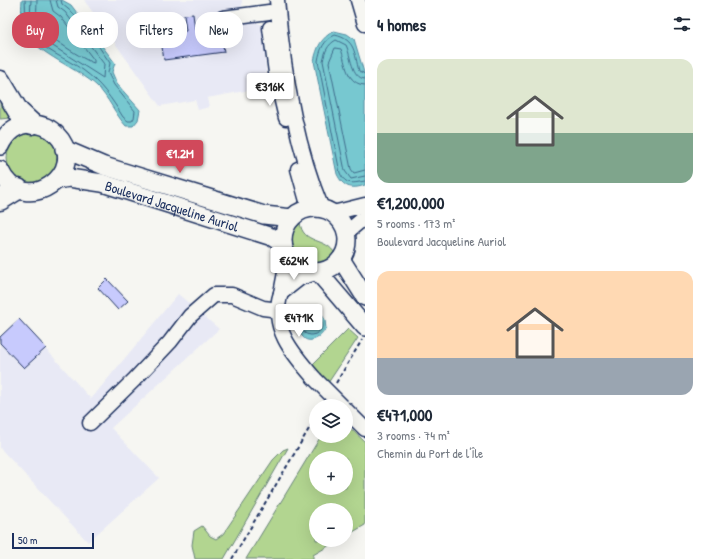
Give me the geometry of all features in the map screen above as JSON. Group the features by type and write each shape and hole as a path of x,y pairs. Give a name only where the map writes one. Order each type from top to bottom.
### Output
{"highway":[{"path":"0,81 18,111 15,126"},
{"path":"0,200 18,189"}],"main road":[{"path":"0,146 6,135 15,126 46,127 54,132 64,148 64,167 57,180 50,186 37,192 18,189 6,180 0,170"},
{"name":"Boulevard Jacqueline Auriol","path":"64,148 104,166 264,216 292,218"},
{"name":"Boulevard Jacqueline Auriol","path":"57,180 69,178 102,183 272,237 286,250"},
{"path":"321,210 341,221 346,233 346,248 341,259 331,268 318,272 301,268 286,250 284,231 292,218 300,212 321,210"},
{"path":"341,259 365,297"},
{"path":"318,272 362,330"}],"street":[{"path":"277,0 280,37 294,113 310,180 321,210"},
{"path":"358,0 365,24"},
{"path":"243,13 268,6 277,80 321,210"},
{"path":"321,210 365,205"},
{"path":"346,233 365,217"},
{"path":"286,250 281,293 278,302 280,329 291,352 335,399"},
{"path":"281,293 300,278 318,272"},
{"path":"90,423 170,342 190,316 214,295 232,295 263,308 279,310"},
{"path":"353,417 365,429"}],"path":[{"path":"334,387 362,330"},
{"path":"232,559 309,429"}],"shaded area":[{"path":"84,0 242,0 243,12 195,12 195,48 243,48 243,20 248,19 263,25 267,87 207,98 209,107 198,110 195,100 160,106 118,47 118,12 93,12"},
{"path":"178,294 219,329 111,428 159,478 88,542 0,448 0,337 19,319 91,399"}],"green space":[{"path":"0,89 12,115 11,118 0,119"},
{"path":"32,133 41,135 50,140 55,149 57,158 55,167 50,176 41,181 32,183 23,181 14,176 9,167 7,158 9,149 14,140 23,135"},
{"path":"300,222 305,234 310,238 326,245 335,254 325,261 316,264 299,258 294,251 292,242 294,232"},
{"path":"348,329 358,338 328,383 312,365"},
{"path":"353,431 365,442 365,525 353,532 353,503 309,503 309,547 327,547 313,555 313,559 246,559 309,456 309,495 353,495 353,451 312,451 317,443 353,443"},
{"path":"288,448 224,559 195,559 192,545 194,531 202,526 210,536 216,539 223,534 273,460 283,450"}],"water":[{"path":"22,0 62,0 71,5 76,12 67,12 67,48 104,48 115,63 112,72 117,84 140,110 138,120 133,126 126,126 97,86 80,73 40,48 59,48 59,12 22,12"},
{"path":"334,31 347,34 354,39 365,76 365,185 356,187 345,185 337,174 314,61 320,43"},
{"path":"311,308 318,308 325,320 326,329 320,336 311,340 306,340 300,333 299,316 301,311"}],"building":[{"path":"193,14 195,48 223,48 224,52 164,60 162,48 187,48 187,15"},
{"path":"107,279 128,301 118,310 98,288"},
{"path":"19,319 46,348 24,368 0,343 0,337"}]}
